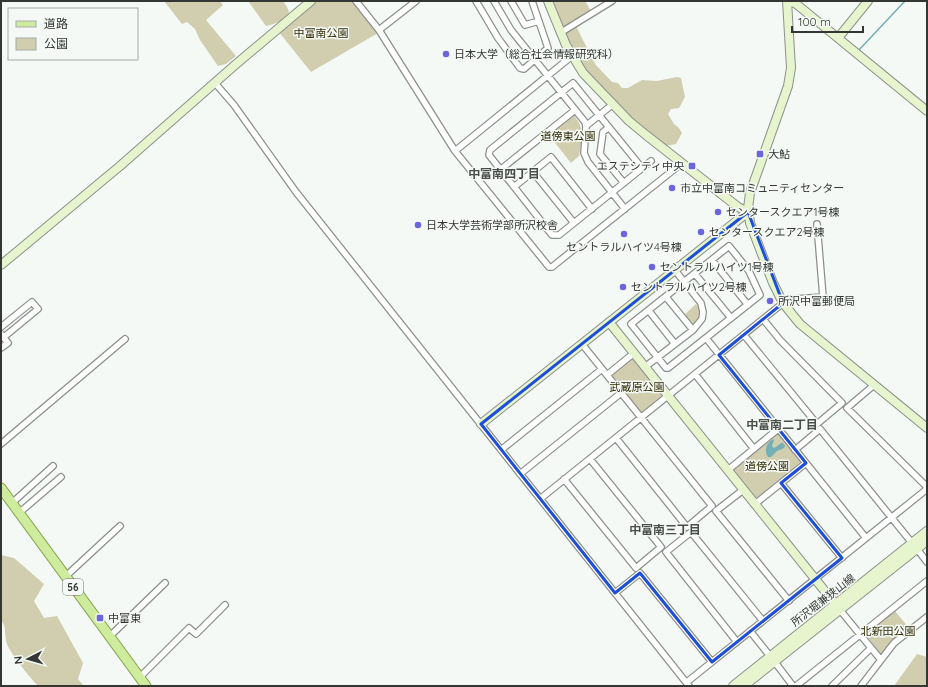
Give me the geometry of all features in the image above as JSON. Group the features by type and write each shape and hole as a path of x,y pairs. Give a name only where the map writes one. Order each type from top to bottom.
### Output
{"main road":[{"name":"56","path":"2,494 12,503 146,686"}],"street":[{"path":"1,265 120,166 214,82 311,1"},
{"path":"379,30 416,1"},
{"path":"476,1 498,38 520,68 524,69 548,48 532,1"},
{"path":"494,1 511,30 585,122 584,153 586,159 625,209"},
{"path":"511,1 525,25 538,21"},
{"path":"548,1 560,34 583,73 646,135 738,206 748,212"},
{"path":"560,34 612,1"},
{"path":"927,111 795,4 786,1 790,54 789,82 748,201 750,223 773,284 782,301 800,324 927,428"},
{"path":"838,38 868,1"},
{"path":"360,2 455,151 549,267 552,267 682,163"},
{"path":"455,151 572,56"},
{"path":"214,82 234,105 296,192 688,684 712,662 892,518 927,488 847,408 874,385"},
{"path":"642,168 573,83 490,150 488,155 552,235 558,235 651,161"},
{"path":"586,126 613,104"},
{"path":"500,170 575,110"},
{"path":"609,127 603,132 600,154 624,183"},
{"path":"514,187 551,157 592,208"},
{"path":"533,172 574,223"},
{"path":"481,424 674,269 748,212"},
{"path":"540,499 720,355 782,301 823,297 817,224"},
{"path":"729,246 749,272 760,295 668,368 666,368 631,324 712,260 729,246"},
{"path":"712,260 748,305"},
{"path":"645,367 693,330 702,319 703,308 701,303 674,269"},
{"path":"695,274 731,318"},
{"path":"666,297 693,330"},
{"path":"1,327 32,302 38,309 2,335 8,342 1,348"},
{"path":"649,311 675,344"},
{"path":"744,335 817,424 842,403 780,340 763,319"},
{"path":"609,322 815,580 881,660"},
{"path":"706,338 866,538"},
{"path":"1,444 125,339"},
{"path":"582,344 712,506 687,527 616,438"},
{"path":"607,375 634,353"},
{"path":"501,450 602,368"},
{"path":"695,374 754,449"},
{"path":"520,474 621,393"},
{"path":"728,470 778,429"},
{"path":"795,450 820,429 927,562"},
{"path":"564,479 636,568 662,547 590,459"},
{"path":"755,504 806,463"},
{"path":"12,503 53,466"},
{"path":"19,513 61,477"},
{"path":"781,483 842,558"},
{"path":"744,490 716,511 788,601"},
{"path":"66,577 120,526"},
{"name":"所沢堀兼狭山線","path":"733,686 838,608 915,546 927,531"},
{"path":"737,642 666,552 691,532 763,621"},
{"name":"所沢堀兼狭山線","path":"915,546 927,541"},
{"path":"615,593 640,573 712,662"},
{"path":"750,631 794,686 927,581"},
{"path":"109,636 165,584"},
{"path":"140,677 189,628 196,634 226,606"},
{"path":"861,686 894,643 927,617"},
{"path":"832,686 871,648"},
{"name":"所沢堀兼狭山線","path":"744,686 772,658"}],"highlighted area":[{"path":"748,212 783,303 719,355 806,463 781,483 842,558 712,662 640,573 615,593 481,424"}],"green space":[{"path":"164,1 220,1 223,5 206,20 236,56 226,64 218,66 200,40 195,29 187,22 182,24"},
{"path":"248,1 283,1 289,12 285,18 279,22 266,26"},
{"name":"中富南公園","path":"314,1 352,1 378,33 311,72 278,31"},
{"path":"552,1 585,1 591,11 579,19 577,28 595,64 612,82 618,83 622,88 628,88 642,80 657,81 677,77 681,78 685,97 679,108 671,109 668,114 682,133 676,144 665,146 650,136 611,98 580,63 565,35"},
{"name":"道傍東公園","path":"573,114 580,125 582,139 579,156 571,163 548,134"},
{"path":"696,304 700,312 697,320 692,324 684,315"},
{"name":"武蔵原公園","path":"632,357 663,397 641,414 610,376"},
{"name":"道傍公園","path":"777,433 779,433 802,464 756,500 732,469"},
{"path":"1,555 14,558 44,584 34,601 44,618 57,616 83,663 78,679 84,686 38,686 12,653 6,641 4,626 1,620"},
{"name":"北新田公園","path":"895,611 909,628 883,655 881,655 865,633"},
{"path":"917,654 927,657 927,686 894,686"}],"water":[{"path":"773,439 773,448 781,443 785,446 771,457 768,457 766,447"}],"waterway":[{"path":"858,51 905,1"}],"place":[{"name":"日本大学（総合社会情報研究科）","path":"446,54"},
{"name":"大鮎","path":"760,154"},
{"name":"エステシティ中央","path":"692,166"},
{"name":"市立中富南コミュニティセンター","path":"672,188"},
{"name":"センタースクエア1号棟","path":"718,212"},
{"name":"日本大学芸術学部所沢校舎","path":"418,225"},
{"name":"センタースクエア2号棟","path":"701,232"},
{"name":"セントラルハイツ4号棟","path":"624,234"},
{"name":"セントラルハイツ1号棟","path":"652,267"},
{"name":"セントラルハイツ2号棟","path":"623,287"},
{"name":"所沢中富郵便局","path":"770,301"},
{"name":"中富東","path":"100,618"}],"district":[{"name":"中富南四丁目","path":"504,173"},
{"name":"中富南二丁目","path":"782,424"},
{"name":"中富南三丁目","path":"665,529"}]}
